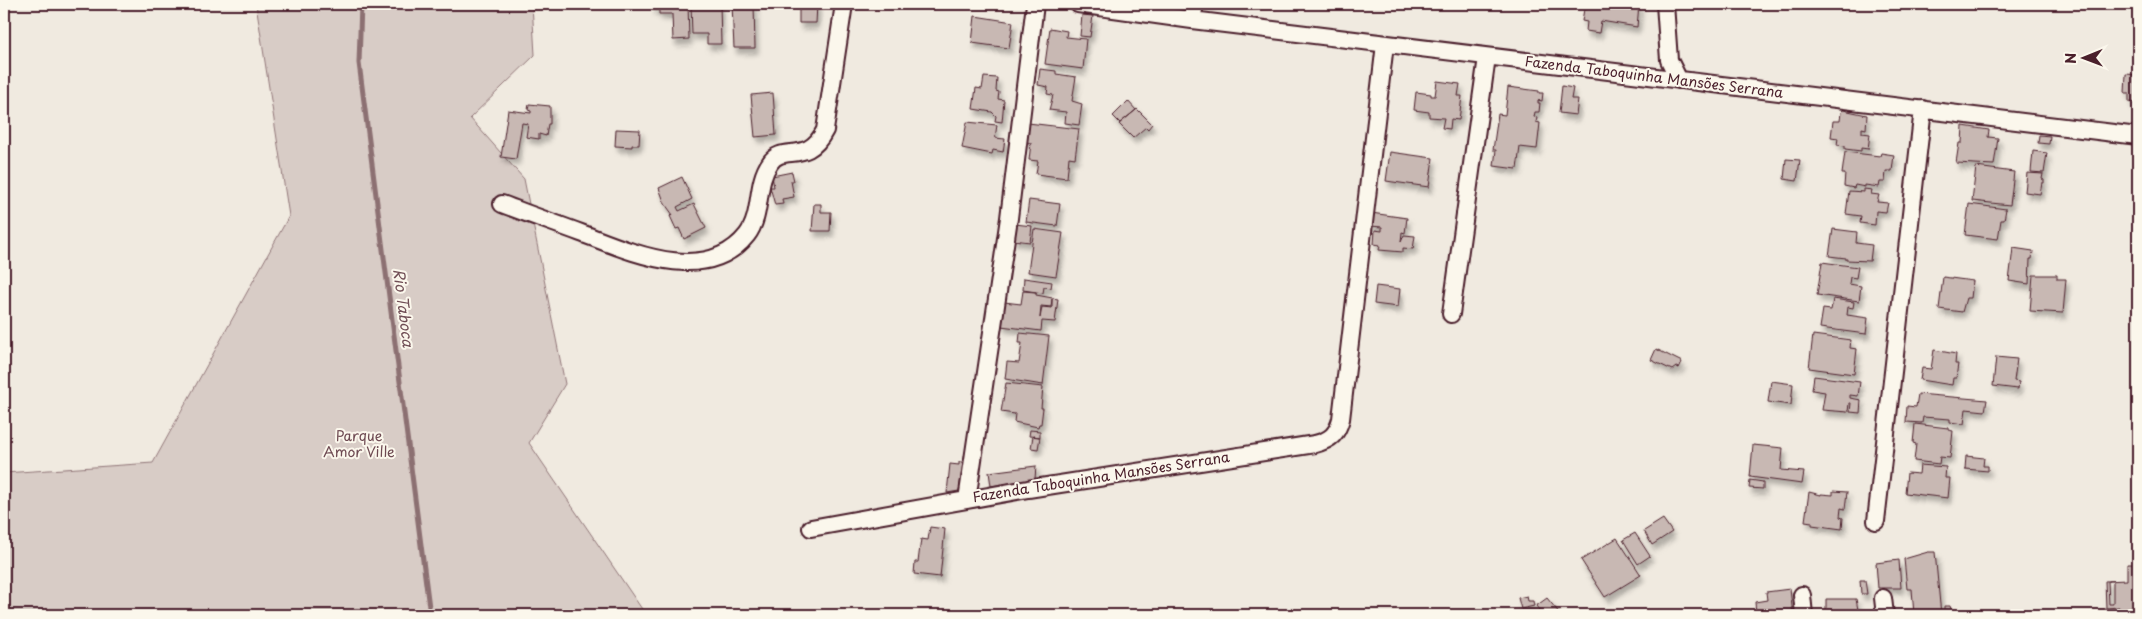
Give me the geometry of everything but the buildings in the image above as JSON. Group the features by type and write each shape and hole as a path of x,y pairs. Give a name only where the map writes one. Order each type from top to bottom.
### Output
{"street":[{"path":"502,204 624,250 663,261 706,259 734,249 748,234 753,223 765,171 771,160 778,155 807,150 814,146 825,130 844,4"},
{"name":"Fazenda Taboquinha Mansões Serrana","path":"1036,4 1009,218 967,500 1315,444 1333,437 1339,429 1341,419 1385,44"},
{"name":"Fazenda Taboquinha Mansões Serrana","path":"1078,4 1487,57 2138,136"},
{"path":"1192,20 1195,4"},
{"path":"1665,4 1669,60 1679,80"},
{"path":"1452,314 1487,57"},
{"path":"1876,521 1923,109"},
{"path":"811,528 967,500"},
{"path":"1802,595 1804,615"},
{"path":"1884,598 1885,615"}],"green space":[{"name":"Parque Amor Ville","path":"256,4 532,4 535,55 470,118 524,179 565,384 529,443 646,615 4,615 4,473 153,463 289,216"}],"waterway":[{"name":"Rio Taboca","path":"361,4 359,63 430,615"}]}
